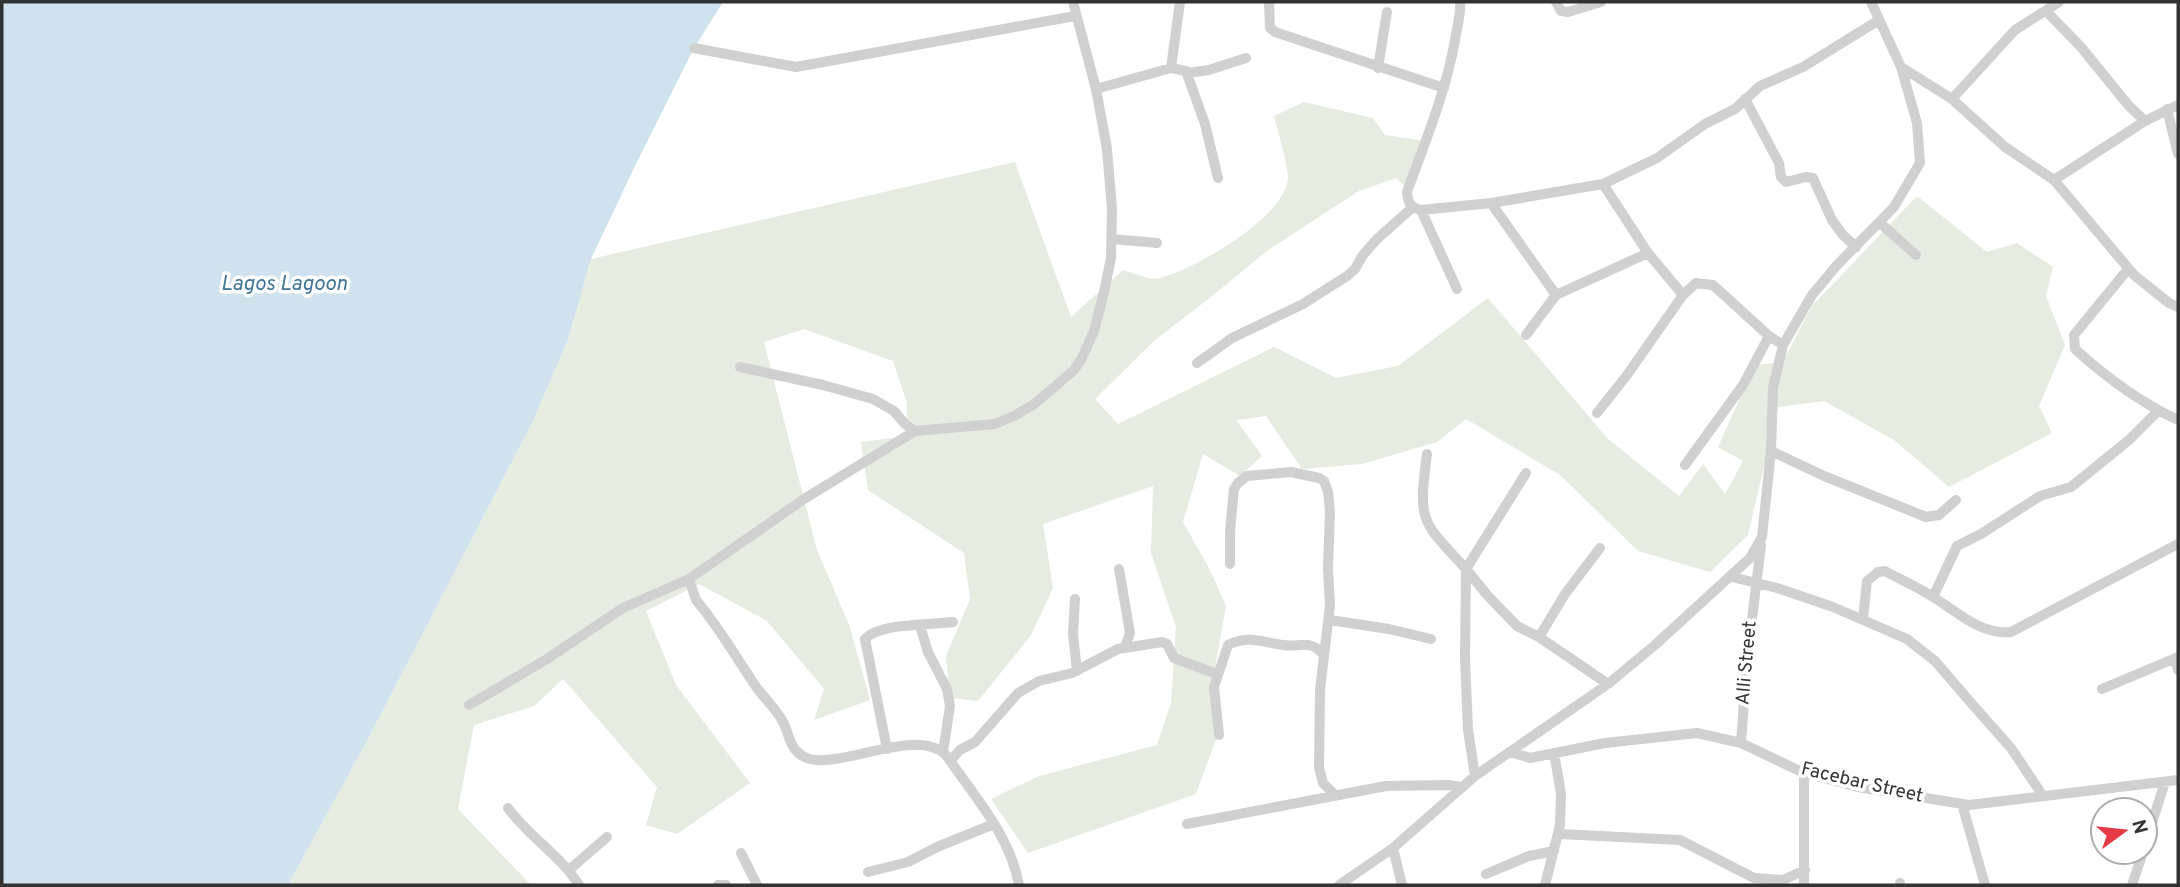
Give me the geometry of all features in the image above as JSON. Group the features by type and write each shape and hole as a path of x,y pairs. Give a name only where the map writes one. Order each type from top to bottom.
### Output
{"street":[{"path":"469,705 547,659 623,608 689,579 804,499 915,431 995,424 1033,405 1073,371 1082,360 1094,331 1109,269 1112,209 1107,149 1096,89 1073,2"},
{"path":"1171,68 1180,2"},
{"path":"1269,2 1270,28 1275,32 1444,88"},
{"path":"1457,289 1416,209 1408,202 1407,192 1444,88 1456,37 1460,2"},
{"path":"1556,2 1561,11 1568,12 1601,2"},
{"name":"Alli Street","path":"1741,743 1770,451 1773,388 1783,345 1812,295 1894,207 1920,163 1917,123 1901,66 1871,2"},
{"path":"1951,99 2015,30 2059,2"},
{"path":"2046,11 2145,121"},
{"path":"1378,68 1387,12"},
{"path":"694,48 796,67 1075,16"},
{"path":"1197,363 1232,338 1303,304 1347,276 1384,232 1416,209 1491,203 1603,184 1657,158 1705,124 1735,109 1760,86 1803,67 1879,20"},
{"path":"1096,89 1171,68 1188,73 1209,70 1246,58"},
{"path":"1901,66 1951,99 2005,147 2054,180 2128,269 2169,303 2178,307"},
{"path":"1188,73 1205,124 1218,178"},
{"path":"1745,99 1779,163 1781,177 1786,182 1813,178 1832,220 1856,247"},
{"path":"2054,180 2145,121 2178,104"},
{"path":"2166,109 2178,154"},
{"path":"1603,184 1648,253 1683,295"},
{"path":"1491,203 1556,295"},
{"path":"1880,223 1916,255"},
{"path":"1112,239 1157,243"},
{"path":"1526,335 1556,295 1648,253"},
{"path":"2128,269 2074,335 2075,349 2104,376 2158,411 2178,420"},
{"path":"1597,413 1683,295 1696,283 1713,285 1769,336 1783,345"},
{"path":"1685,465 1743,385 1769,336"},
{"path":"740,368 823,385 873,399 894,411 915,431"},
{"path":"1933,597 1956,546 1981,534 2040,496 2071,486 2123,445 2158,411"},
{"path":"1770,451 1926,517 1939,515 1956,500"},
{"path":"1427,454 1422,492 1425,520 1430,529 1517,625 1608,684"},
{"path":"1230,564 1234,489 1238,482 1247,476 1291,472 1320,478 1326,486 1330,511 1330,621 1326,629 1319,700 1319,768 1323,783 1335,795"},
{"path":"1475,776 1468,730 1465,664 1466,569 1526,473"},
{"path":"1339,885 1393,848 1475,776 1608,684 1732,576 1750,558 1762,537"},
{"path":"1863,619 1867,581 1878,572 1885,571 1933,597 1969,622 1996,633 2011,632 2178,544"},
{"path":"1539,637 1564,594 1600,548"},
{"path":"1118,569 1130,633 1125,647"},
{"path":"1732,576 1777,588 1863,619 1908,639 1935,661 2011,748 2043,796"},
{"path":"689,579 696,600 783,721 794,748 801,755 822,760 925,744 934,746 943,752 995,824 1016,865 1019,885"},
{"path":"1075,600 1073,634 1077,671"},
{"path":"1330,621 1389,629 1431,639"},
{"path":"887,749 865,639 878,629 953,622"},
{"path":"920,626 928,652 944,680 949,697 951,712 943,752"},
{"path":"1219,735 1214,693 1217,674 1228,646 1246,639 1270,641 1284,646 1299,643 1314,646 1324,655"},
{"path":"950,761 960,750 975,742 1018,692 1077,671 1106,654 1125,647 1165,643 1174,658 1217,674"},
{"path":"2102,689 2177,657 2178,670"},
{"name":"Facebar Street","path":"1511,752 1527,758 1605,743 1697,733 1741,743 1804,773 1858,787 1962,804 2178,780"},
{"path":"1545,885 1559,834 1561,793 1555,753"},
{"path":"1804,773 1804,885"},
{"path":"2159,801 2165,782"},
{"path":"1187,824 1386,786 1461,787"},
{"path":"1962,804 1984,885"},
{"path":"508,808 545,849 569,870 579,885"},
{"path":"868,872 908,862 937,847 995,824"},
{"path":"1559,834 1680,839 1754,878 1783,880 1805,870"},
{"path":"569,870 607,837"},
{"path":"1393,848 1402,885"},
{"path":"1486,874 1529,856 1554,851"},
{"path":"741,853 757,885"},
{"path":"2132,885 2138,866"},
{"path":"718,885 726,885"}],"shaded area":[{"path":"1304,102 1373,118 1385,135 1426,141 1409,190 1396,178 1359,191 1268,250 1155,340 1095,399 1118,424 1274,347 1336,378 1398,366 1488,298 1607,438 1679,496 1703,464 1725,494 1743,461 1718,447 1755,365 1783,362 1811,307 1917,196 1987,252 2017,243 2053,267 2046,296 2065,345 2039,406 2052,433 1949,487 1894,440 1824,401 1778,407 1748,535 1710,572 1638,551 1560,475 1466,419 1437,442 1362,464 1302,469 1266,416 1236,420 1262,456 1240,476 1203,454 1183,522 1209,568 1226,606 1216,662 1216,739 1196,794 1028,853 991,799 1039,776 1157,745 1171,703 1176,627 1151,553 1153,486 1043,524 1053,588 1031,635 978,701 950,698 946,656 970,599 964,553 868,490 861,442 906,436 907,403 893,361 804,329 764,342 817,550 850,627 870,700 814,720 824,689 767,621 699,584 646,611 676,685 750,783 677,834 646,825 657,787 563,679 534,706 474,725 458,809 531,885 288,885 368,739 533,421 568,340 591,259 1015,162 1071,317 1123,270 1156,279 1175,273 1215,253 1255,225 1283,194 1288,179 1274,116"}],"water":[{"name":"Lagos Lagoon","path":"2,2 723,2 694,48 591,259 568,340 533,421 368,739 288,885 2,885"}]}
